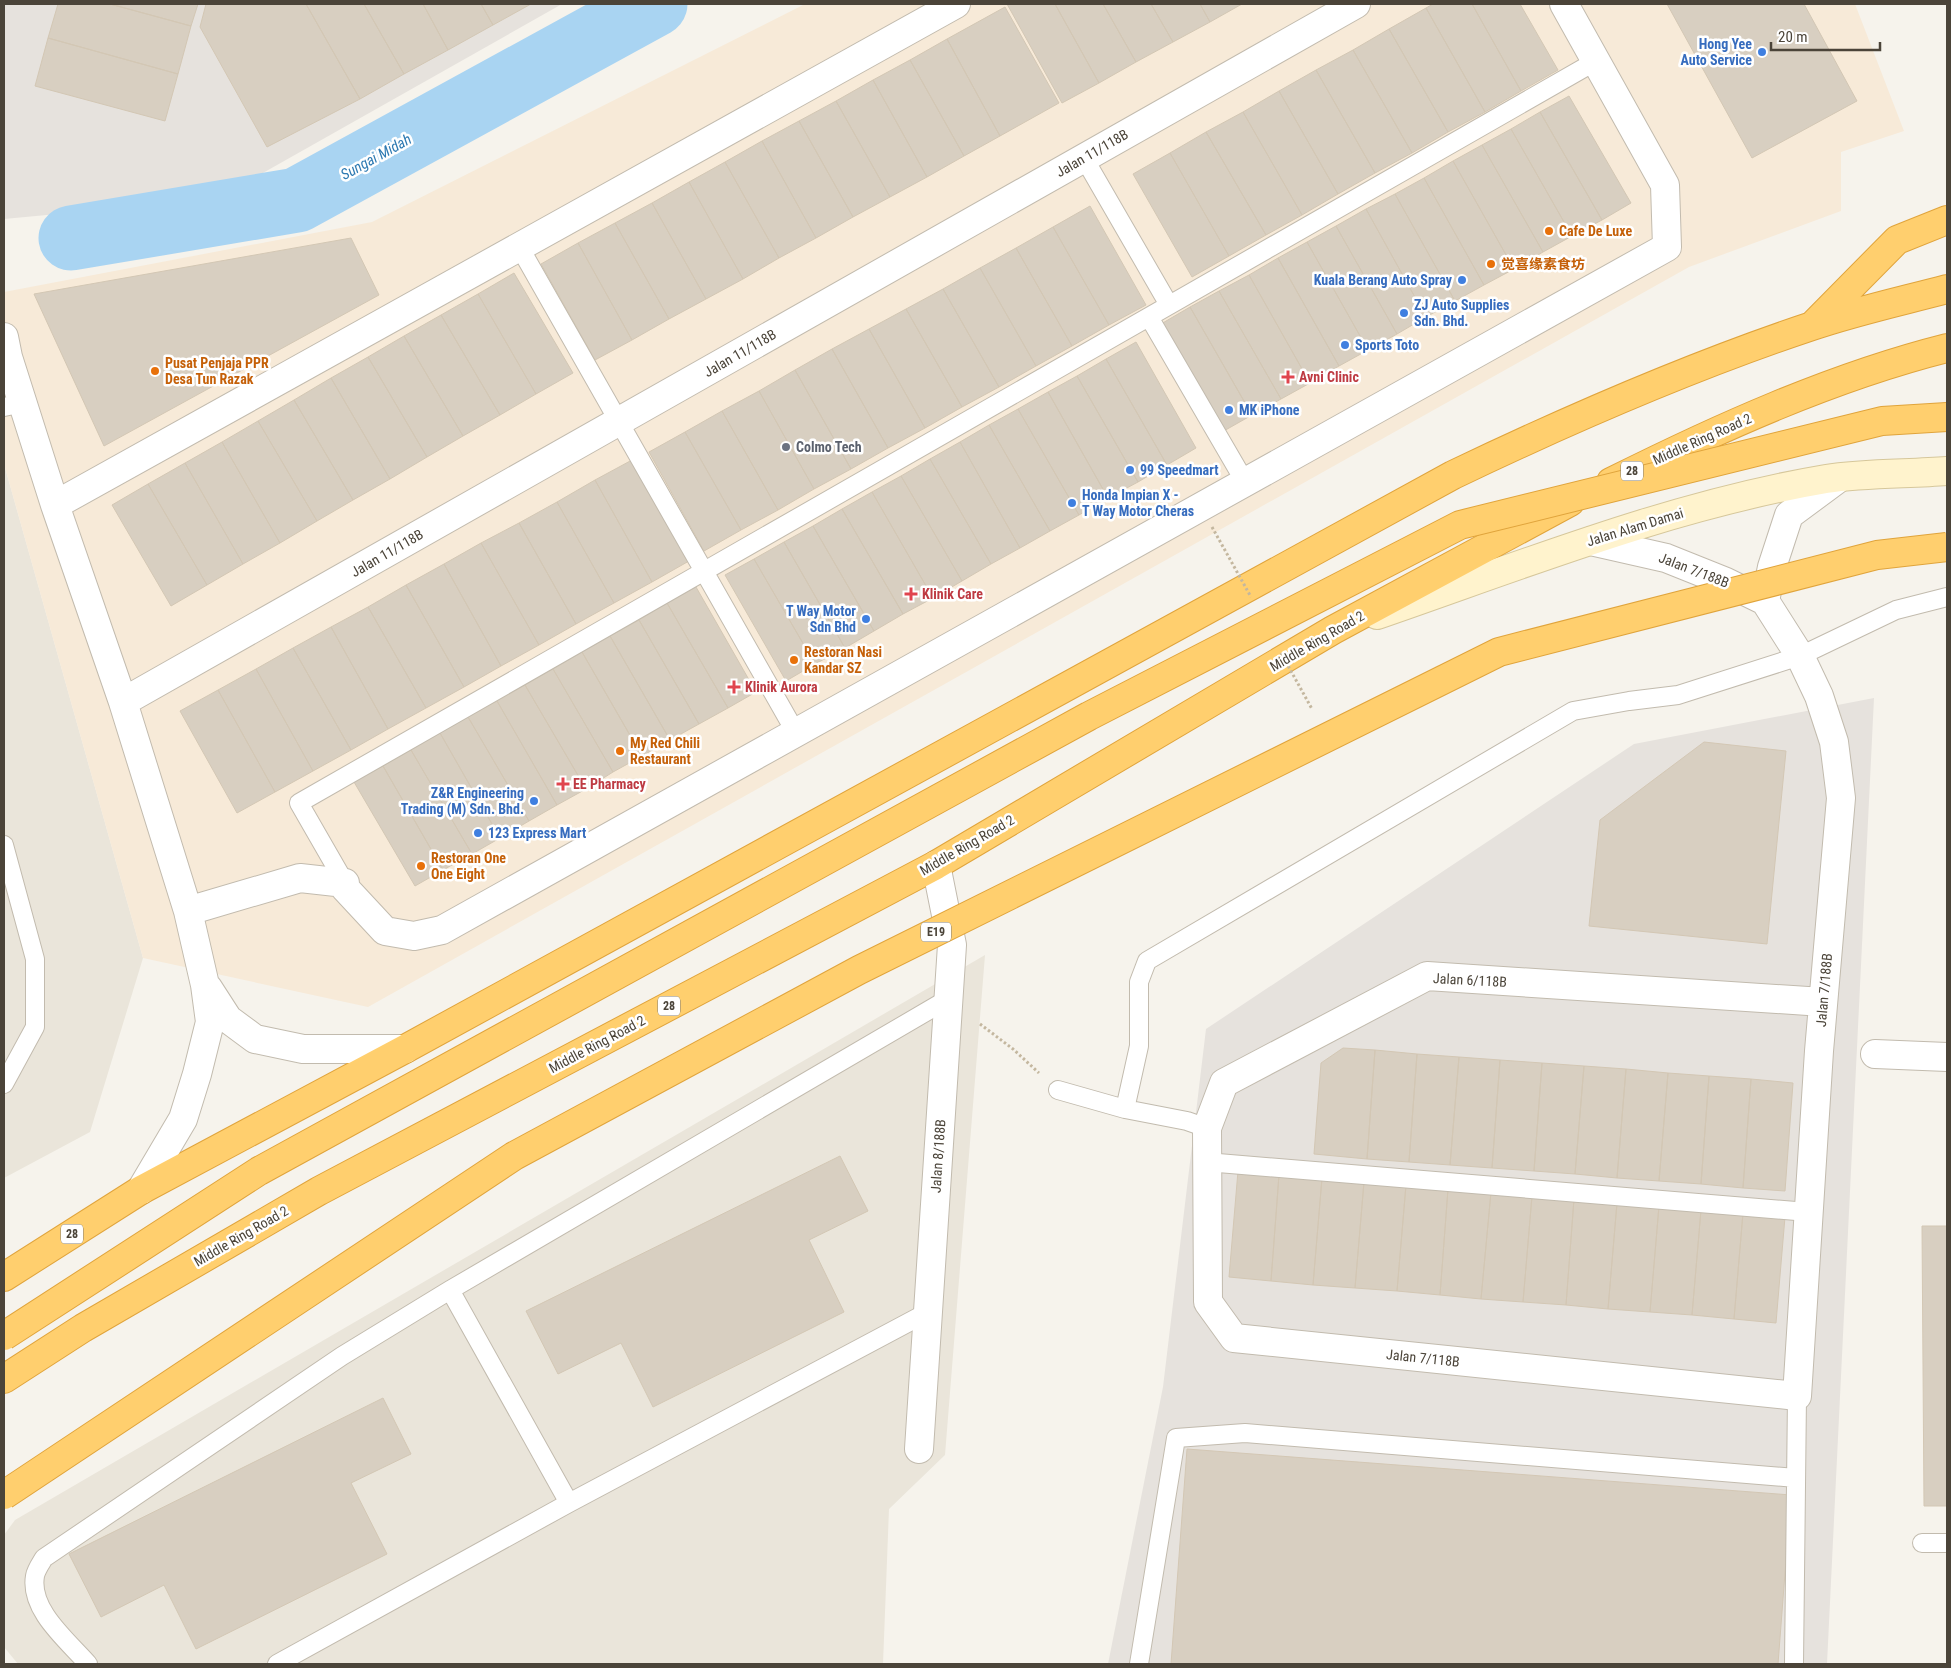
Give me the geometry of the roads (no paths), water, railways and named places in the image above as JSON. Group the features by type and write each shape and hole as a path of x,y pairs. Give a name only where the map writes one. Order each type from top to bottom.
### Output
{"highway":[{"path":"1813,325 1897,240 1947,220"},
{"name":"28","path":"4,1277 141,1190 405,1049 1453,475 1597,408 1675,376 1813,325 1947,289"},
{"name":"Middle Ring Road 2","path":"4,1379 83,1328 319,1191 936,865 1333,630 1574,500 1715,433 1828,386 1910,358 1947,348"},
{"path":"4,1336 259,1171 1089,716 1460,525 1882,421 1947,417"},
{"name":"E19","path":"4,1495 514,1156 858,970 1499,652 1877,555 1947,547"}],"main road":[{"name":"Jalan Alam Damai","path":"1333,630 1591,541 1707,504 1839,478 1947,471"}],"street":[{"path":"56,505 956,4"},
{"name":"Jalan 11/118B","path":"123,702 1356,4"},
{"path":"188,911 300,878 345,883 345,888 385,930 414,936 442,930 1667,247 1665,185 1564,4"},
{"path":"5,350 13,405 56,505 123,702 188,911 205,985 210,1022 183,1119 141,1190"},
{"path":"1765,601 1772,567 1789,515 1839,478"},
{"name":"Jalan 7/188B","path":"1591,541 1666,558 1726,582 1765,601 1800,656 1819,696 1834,742 1841,798 1823,1002 1797,1396"},
{"name":"Jalan 8/188B","path":"918,1449 952,945 936,865"},
{"name":"Jalan 6/118B","path":"1206,1162 1207,1128 1224,1083 1428,976 1823,1002"},
{"path":"205,985 228,1019 255,1039 303,1049 405,1049"},
{"path":"1875,1054 1947,1057"},
{"name":"Jalan 7/118B","path":"1206,1162 1208,1302 1234,1338 1797,1396"}],"lane":[{"path":"345,883 299,803 1596,61"},
{"path":"1084,158 1169,305"},
{"path":"520,248 796,733"},
{"path":"1149,317 1245,482"},
{"path":"1125,1108 1139,1046 1139,982 1147,961 1573,712 1629,701 1678,695 1800,656 1896,610 1947,597"},
{"path":"4,845 36,960 35,1027 4,1084"},
{"path":"88,1664 39,1606 35,1591 36,1574 44,1558 342,1356 450,1290 948,999"},
{"path":"1058,1090 1125,1108 1187,1121 1207,1128"},
{"path":"1206,1162 1808,1212"},
{"path":"450,1290 569,1503"},
{"path":"276,1664 569,1503 928,1312"},
{"path":"1794,1664 1797,1396"},
{"path":"1139,1664 1176,1438 1246,1433 1796,1478"},
{"path":"1922,1543 1947,1543"}],"waterway":[{"name":"Sungai Midah","path":"71,238 297,200 655,4"}],"place":[{"name":"Hong Yee Auto Service","path":"1762,52"},
{"name":"Cafe De Luxe","path":"1549,231"},
{"name":"觉喜缘素食坊","path":"1491,264"},
{"name":"Kuala Berang Auto Spray","path":"1462,280"},
{"name":"ZJ Auto Supplies Sdn. Bhd.","path":"1404,313"},
{"name":"Sports Toto","path":"1345,345"},
{"name":"Pusat Penjaja PPR Desa Tun Razak","path":"155,371"},
{"name":"Avni Clinic","path":"1288,377"},
{"name":"MK iPhone","path":"1229,410"},
{"name":"Colmo Tech","path":"786,447"},
{"name":"99 Speedmart","path":"1130,470"},
{"name":"Honda Impian X - T Way Motor Cheras","path":"1072,503"},
{"name":"Klinik Care","path":"911,594"},
{"name":"T Way Motor Sdn Bhd","path":"866,619"},
{"name":"Restoran Nasi Kandar SZ","path":"794,660"},
{"name":"Klinik Aurora","path":"734,687"},
{"name":"My Red Chili Restaurant","path":"620,751"},
{"name":"EE Pharmacy","path":"563,784"},
{"name":"Z&R Engineering Trading (M) Sdn. Bhd.","path":"534,801"},
{"name":"123 Express Mart","path":"478,833"},
{"name":"Restoran One One Eight","path":"421,866"}]}
